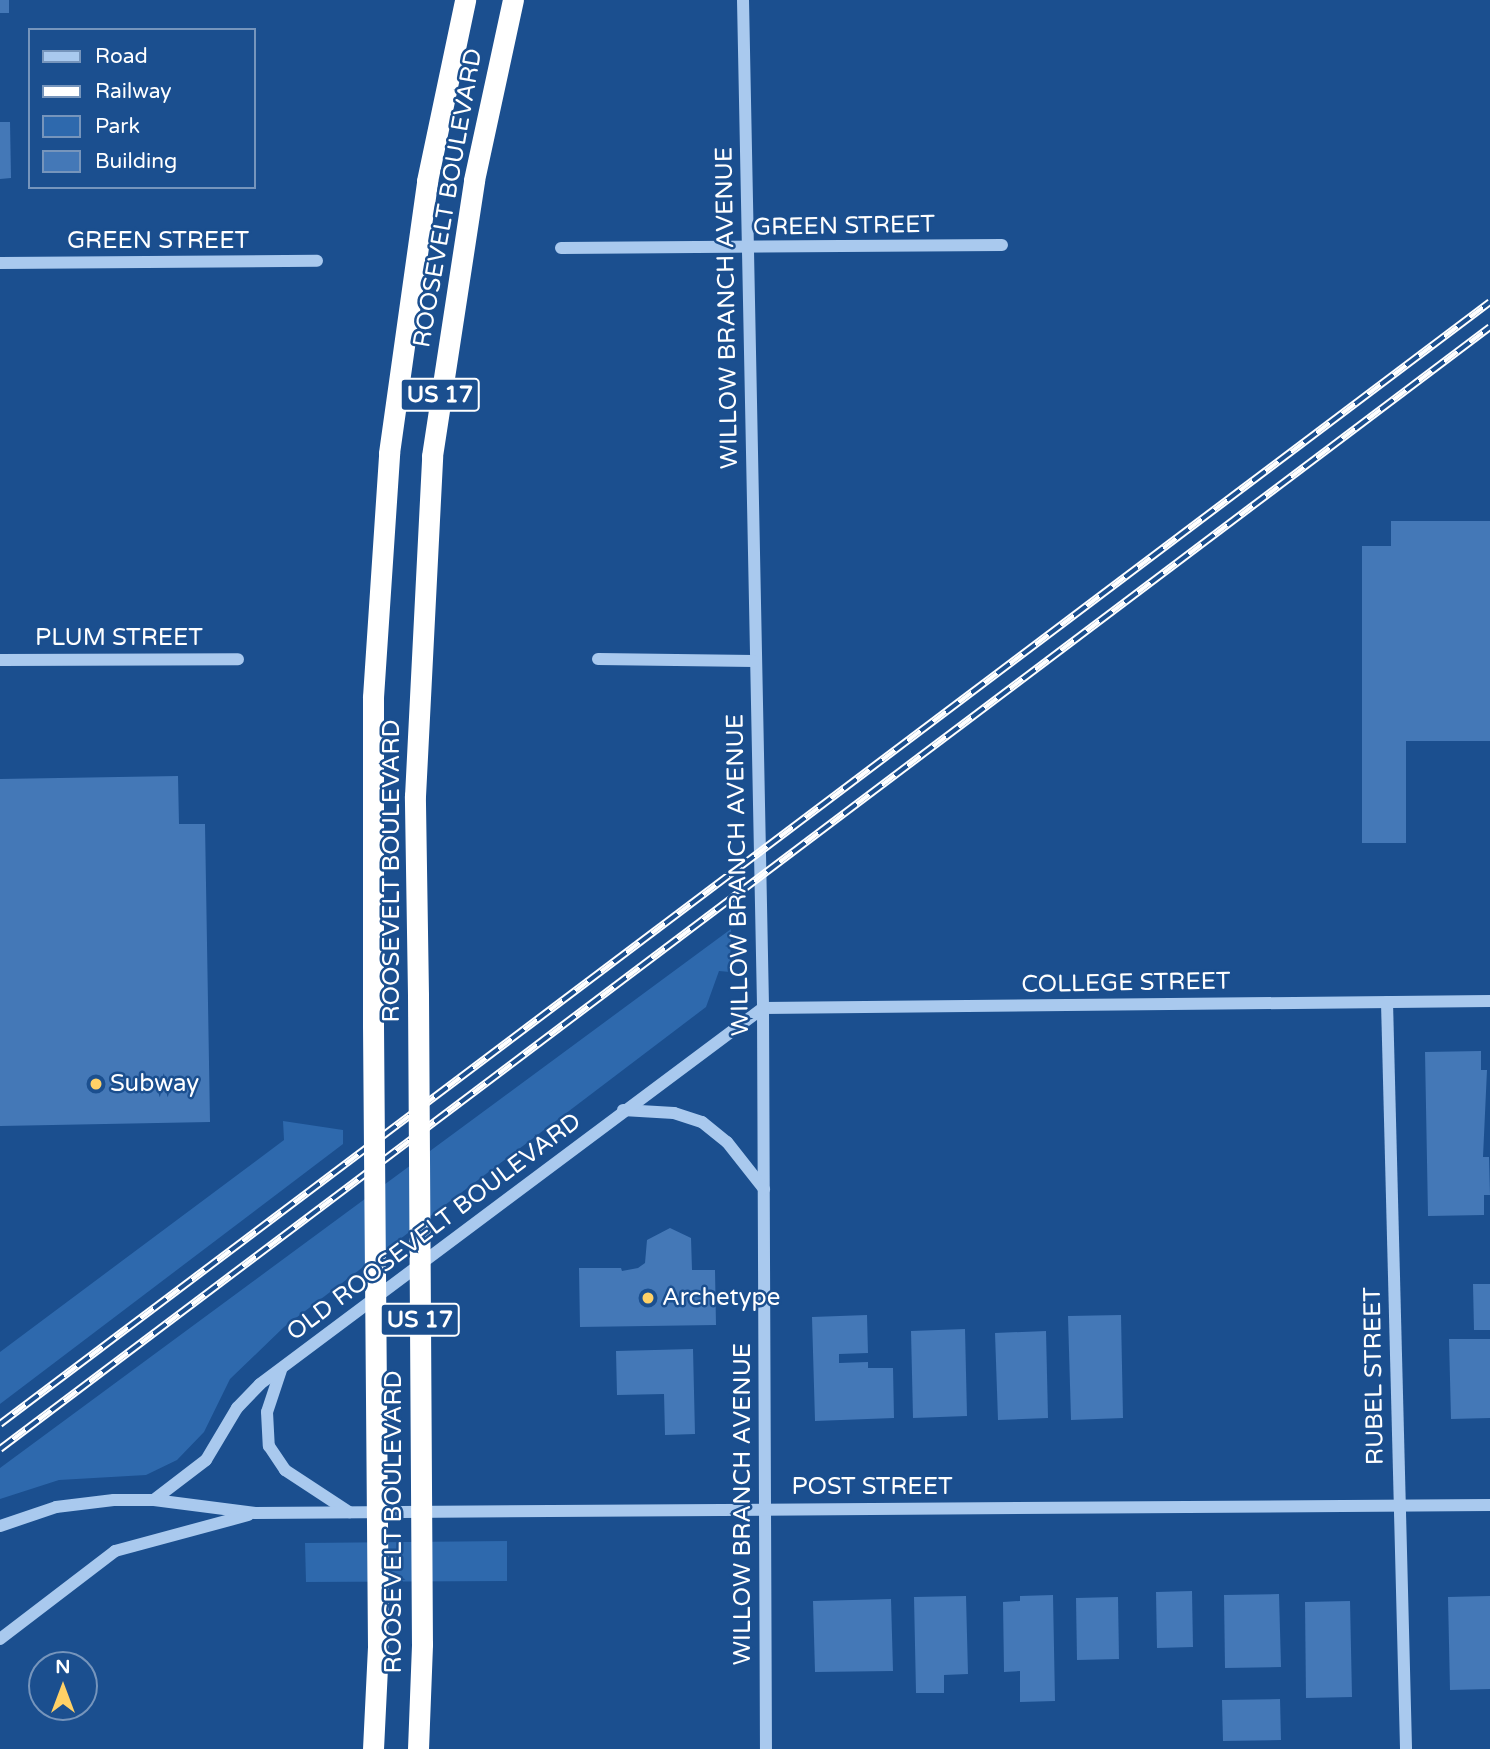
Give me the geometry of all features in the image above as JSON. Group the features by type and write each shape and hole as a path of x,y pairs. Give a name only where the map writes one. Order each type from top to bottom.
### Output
{"highway":[{"name":"ROOSEVELT BOULEVARD","path":"373,1749 378,1646 373,696 389,453 427,181 465,0"},
{"name":"ROOSEVELT BOULEVARD","path":"418,1749 422,1644 415,783 432,456 474,180 513,0"}],"street":[{"name":"WILLOW BRANCH AVENUE","path":"743,0 754,661 763,1008 766,1749"},
{"name":"GREEN STREET","path":"561,248 1002,245"},
{"name":"GREEN STREET","path":"0,263 317,261"},
{"name":"PLUM STREET","path":"0,660 238,659"},
{"path":"598,659 754,661"},
{"name":"COLLEGE STREET","path":"763,1008 1490,1001"},
{"name":"RUBEL STREET","path":"1387,1002 1406,1749"},
{"name":"OLD ROOSEVELT BOULEVARD","path":"154,1500 202,1465 243,1401 281,1370 623,1110 763,1008"},
{"path":"623,1110 674,1113 702,1122 727,1142 764,1189"},
{"path":"281,1370 267,1412 270,1446 285,1470 349,1512"},
{"name":"POST STREET","path":"0,1526 67,1505 154,1500 255,1513 1490,1505"},
{"name":"POST STREET","path":"0,1639 97,1563 127,1546 255,1513"}],"green space":[{"path":"731,929 730,972 719,971 706,1007 284,1327 230,1379 204,1432 177,1460 146,1475 59,1480 0,1499 0,1468"},
{"path":"283,1121 343,1130 343,1144 0,1404 0,1352 284,1140"},
{"path":"507,1541 507,1581 306,1582 305,1543"}],"building":[{"path":"0,0 9,0 9,13 0,13"},
{"path":"0,122 10,122 11,178 0,179"},
{"path":"1391,521 1490,521 1490,741 1406,741 1406,843 1362,843 1362,546 1391,546"},
{"path":"178,776 179,824 205,824 210,1122 0,1126 0,779"},
{"path":"1481,1051 1481,1070 1487,1070 1483,1157 1489,1157 1490,1195 1484,1195 1484,1215 1428,1216 1425,1052"},
{"name":"Archetype","path":"670,1228 691,1238 692,1270 715,1270 716,1325 580,1327 579,1268 621,1268 622,1271 638,1268 645,1263 647,1240"},
{"path":"1473,1284 1490,1284 1490,1330 1474,1330"},
{"path":"867,1315 868,1353 839,1354 839,1363 868,1362 868,1368 893,1368 894,1418 815,1421 812,1317"},
{"path":"1121,1315 1123,1418 1071,1420 1068,1316"},
{"path":"965,1329 967,1416 913,1418 911,1331"},
{"path":"1046,1331 1048,1418 998,1420 995,1333"},
{"path":"1449,1339 1490,1339 1490,1418 1451,1419"},
{"path":"693,1349 695,1434 665,1435 664,1394 617,1395 616,1351"},
{"path":"1192,1591 1193,1647 1157,1648 1156,1592"},
{"path":"1279,1594 1281,1667 1225,1668 1224,1595"},
{"path":"1053,1595 1055,1701 1020,1702 1020,1671 1004,1672 1003,1602 1020,1601 1020,1596"},
{"path":"966,1596 968,1674 944,1675 944,1693 916,1693 914,1597"},
{"path":"1490,1596 1490,1689 1450,1690 1448,1597"},
{"path":"1118,1597 1119,1659 1077,1660 1076,1598"},
{"path":"891,1599 893,1671 815,1672 813,1601"},
{"path":"1350,1601 1352,1697 1306,1698 1305,1602"},
{"path":"1280,1699 1281,1740 1223,1741 1222,1700"}],"railway":[{"path":"0,1424 1490,302"},
{"path":"0,1449 1490,327"}],"place":[{"name":"Subway","path":"96,1084"},
{"name":"Archetype","path":"648,1298"}]}
